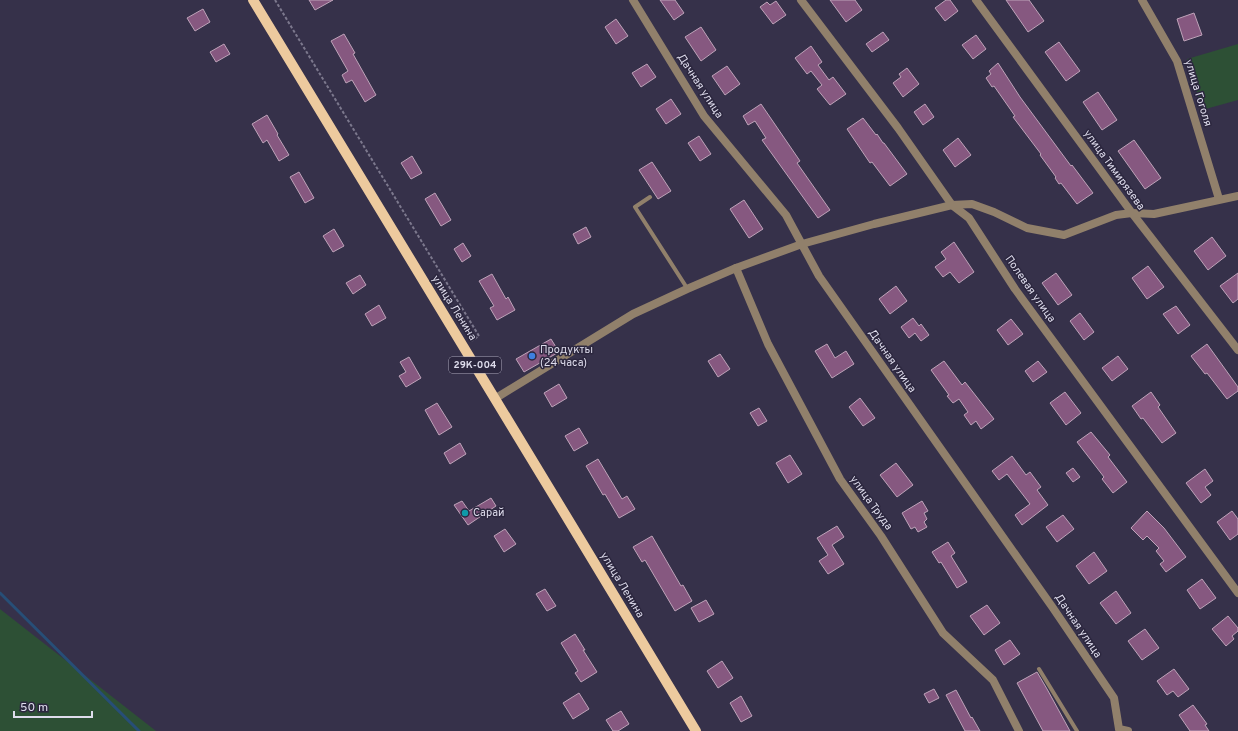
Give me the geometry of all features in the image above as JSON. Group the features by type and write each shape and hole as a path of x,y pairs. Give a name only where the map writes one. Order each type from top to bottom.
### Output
{"main road":[{"name":"улица Ленина","path":"253,0 496,398 696,731"}],"street":[{"name":"Дачная улица","path":"633,0 704,116 786,215 818,276 1053,608 1114,698 1118,730 1128,731"},
{"name":"Полевая улица","path":"801,0 898,128 952,204 968,218 1015,289 1238,593"},
{"name":"улица Тимирязева","path":"976,0 1132,213 1238,350"},
{"name":"улица Гоголя","path":"1142,0 1178,61 1219,199"},
{"path":"496,398 633,314 687,289 736,268 802,244 874,224 952,204 972,204 994,212 1027,228 1064,235 1116,215 1132,213 1154,214 1238,196"},
{"name":"улица Труда","path":"736,268 768,344 840,479 881,536 942,633 992,680 1019,731"}],"lane":[{"path":"650,197 635,207 687,289"},
{"path":"1039,669 1077,731"}],"path":[{"path":"275,0 479,336 463,345"}],"green space":[{"path":"1238,44 1238,100 1202,110 1187,59"},
{"path":"0,609 156,731 0,731"}],"building":[{"path":"309,0 333,0 315,10"},
{"path":"660,0 675,0 684,13 674,20"},
{"path":"830,0 855,0 862,10 846,22"},
{"path":"946,0 950,0 958,11 945,21 935,8"},
{"path":"1006,0 1029,0 1044,21 1028,32"},
{"path":"776,1 786,15 773,24 760,7 767,2 770,5"},
{"path":"203,9 210,22 195,31 187,18"},
{"path":"1194,13 1202,35 1184,41 1177,19"},
{"path":"616,19 628,36 616,44 605,27"},
{"path":"701,27 716,50 701,61 685,37"},
{"path":"883,32 889,40 872,52 866,44"},
{"path":"344,34 355,53 353,54 376,95 365,102 352,80 346,83 342,75 348,71 331,41"},
{"path":"976,35 986,49 973,59 962,45"},
{"path":"1059,42 1080,71 1066,81 1045,52"},
{"path":"224,44 230,54 216,62 210,52"},
{"path":"811,46 822,62 818,65 829,80 833,77 846,94 830,105 817,89 822,85 811,71 807,74 795,58"},
{"path":"998,63 1020,97 1093,193 1077,204 1061,183 1059,184 1055,178 1056,177 1040,155 1041,154 1013,117 1015,116 994,86 992,87 986,78 991,74 989,71"},
{"path":"647,64 656,77 641,87 632,73"},
{"path":"727,66 740,84 725,95 712,76"},
{"path":"907,68 919,84 903,97 893,83 901,77 899,74"},
{"path":"1098,92 1117,120 1102,130 1083,102"},
{"path":"671,99 681,114 666,124 656,109"},
{"path":"761,104 800,161 797,163 830,210 818,218 762,140 766,138 755,121 748,125 743,116"},
{"path":"925,104 934,117 923,125 914,112"},
{"path":"267,115 289,155 279,161 267,140 263,143 252,124"},
{"path":"863,118 907,174 890,186 872,162 870,163 847,129"},
{"path":"699,136 711,154 700,161 688,143"},
{"path":"958,138 971,155 955,167 943,150"},
{"path":"1134,140 1161,178 1145,189 1118,151"},
{"path":"412,156 422,173 411,179 401,163"},
{"path":"652,162 671,191 658,199 639,170"},
{"path":"299,172 314,198 305,203 290,177"},
{"path":"435,193 451,220 441,226 425,199"},
{"path":"744,200 763,229 749,238 730,209"},
{"path":"586,227 591,237 578,244 573,234"},
{"path":"334,229 344,246 333,252 323,236"},
{"path":"1212,237 1226,256 1208,270 1194,251"},
{"path":"954,242 974,272 959,283 950,272 943,277 935,267 946,259 941,252"},
{"path":"463,243 471,256 462,262 454,249"},
{"path":"1148,266 1164,287 1147,299 1132,278"},
{"path":"1056,273 1072,295 1058,305 1042,283"},
{"path":"1238,273 1238,299 1233,303 1220,286"},
{"path":"492,274 506,299 508,297 515,310 497,320 490,308 494,306 479,281"},
{"path":"360,275 366,285 353,294 346,283"},
{"path":"896,286 907,301 890,314 879,299"},
{"path":"379,305 386,318 372,326 365,314"},
{"path":"1176,306 1190,325 1178,334 1163,314"},
{"path":"1080,313 1094,332 1084,340 1070,321"},
{"path":"913,318 919,326 921,324 929,335 921,341 915,333 909,338 901,327"},
{"path":"1011,319 1023,334 1008,345 997,330"},
{"path":"551,339 559,352 524,372 516,359"},
{"path":"827,344 835,358 846,351 854,364 832,378 815,351"},
{"path":"1207,344 1238,387 1238,391 1227,399 1207,373 1205,374 1191,356"},
{"path":"720,354 730,369 718,377 708,361"},
{"path":"1118,356 1128,369 1112,381 1102,368"},
{"path":"409,357 421,378 406,387 399,376 406,372 400,362"},
{"path":"944,361 962,385 965,382 994,419 981,429 976,421 971,425 964,415 968,412 959,399 953,403 931,370"},
{"path":"1038,361 1047,372 1033,382 1025,371"},
{"path":"559,384 567,398 552,407 544,393"},
{"path":"1065,392 1081,413 1066,425 1050,403"},
{"path":"1151,392 1160,405 1158,407 1176,433 1162,443 1132,406"},
{"path":"860,398 875,418 863,426 849,407"},
{"path":"437,403 452,427 439,435 425,410"},
{"path":"759,408 767,421 758,426 750,413"},
{"path":"579,428 588,443 574,451 565,436"},
{"path":"1091,432 1110,455 1108,457 1127,482 1113,493 1102,479 1104,477 1077,442"},
{"path":"460,443 466,454 450,464 444,453"},
{"path":"790,455 802,474 788,483 776,463"},
{"path":"1012,456 1026,475 1030,472 1041,487 1037,490 1048,505 1022,525 1015,515 1030,504 1007,474 999,480 992,471"},
{"path":"598,459 622,499 627,496 635,509 619,518 586,466"},
{"path":"896,463 913,485 897,497 880,475"},
{"path":"1073,468 1080,477 1073,482 1066,473"},
{"path":"1205,469 1213,481 1205,487 1211,495 1201,503 1186,483"},
{"path":"491,498 496,506 468,525 454,505 462,501 469,511"},
{"path":"922,501 928,511 924,513 927,519 924,522 927,527 918,532 915,527 911,529 902,513"},
{"path":"1147,511 1164,528 1186,557 1166,572 1160,564 1164,561 1156,551 1159,548 1147,536 1143,540 1131,528"},
{"path":"1232,511 1238,519 1238,534 1230,540 1217,522"},
{"path":"1063,515 1074,529 1057,542 1046,527"},
{"path":"837,526 844,537 832,545 844,564 828,574 819,561 828,555 817,538"},
{"path":"505,529 516,544 504,552 494,536"},
{"path":"652,536 681,586 683,585 692,601 675,611 645,560 642,562 633,547"},
{"path":"948,542 955,553 951,556 967,582 957,588 941,562 939,563 932,552"},
{"path":"1094,552 1107,571 1089,584 1076,566"},
{"path":"1202,579 1216,598 1200,609 1187,590"},
{"path":"545,589 556,606 547,611 536,594"},
{"path":"1116,591 1131,613 1116,624 1100,603"},
{"path":"706,600 714,614 699,622 691,608"},
{"path":"987,605 1000,623 984,635 970,616"},
{"path":"1228,616 1238,628 1238,631 1232,636 1234,639 1226,646 1212,629"},
{"path":"1145,629 1159,648 1142,660 1128,641"},
{"path":"575,634 597,672 581,682 575,673 578,671 561,643"},
{"path":"1010,640 1020,654 1004,665 995,650"},
{"path":"722,661 733,678 718,688 707,671"},
{"path":"1174,669 1189,689 1178,697 1173,691 1167,695 1157,681"},
{"path":"1037,672 1070,731 1043,731 1017,683"},
{"path":"934,689 939,698 929,703 924,694"},
{"path":"956,690 980,731 965,731 946,695"},
{"path":"579,693 589,709 573,719 563,703"},
{"path":"741,696 752,716 741,722 730,703"},
{"path":"1193,705 1207,724 1205,725 1209,731 1190,731 1179,715"},
{"path":"621,711 629,724 618,731 613,731 606,720"}],"waterway":[{"path":"0,593 139,731"}],"place":[{"name":"Продукты (24 часа)","path":"532,356"},
{"name":"Сарай","path":"465,513"}]}
